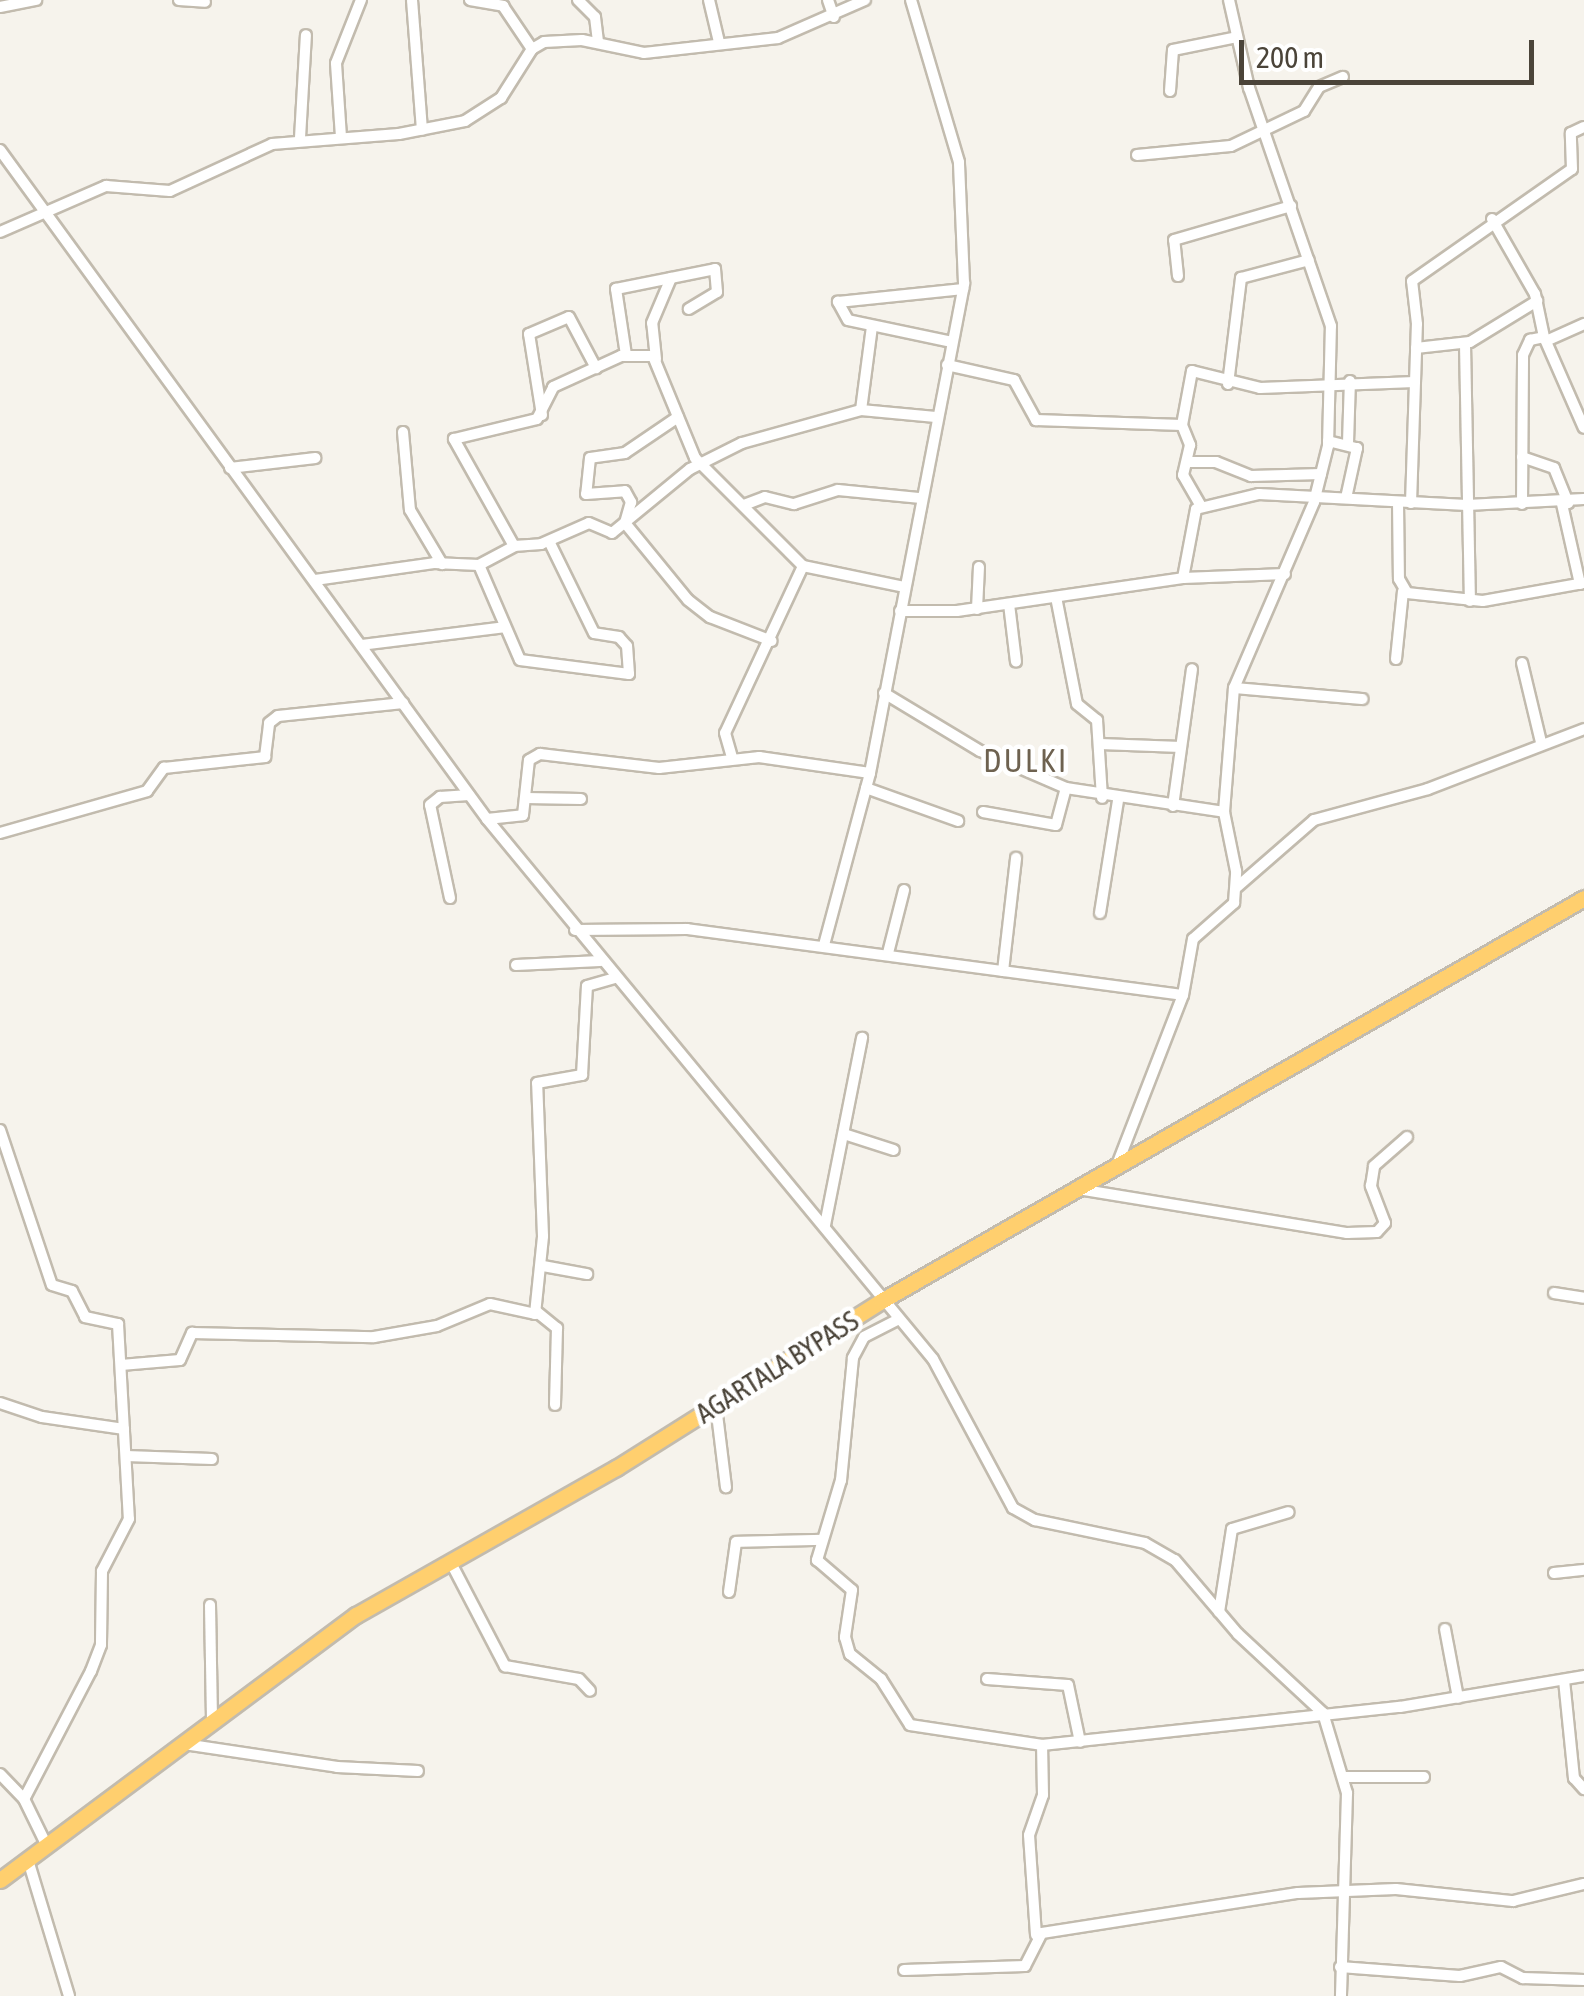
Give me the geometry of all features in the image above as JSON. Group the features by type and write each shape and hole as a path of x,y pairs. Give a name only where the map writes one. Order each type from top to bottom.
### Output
{"highway":[{"name":"AGARTALA BYPASS","path":"0,1880 356,1615 567,1496 881,1301 1584,898"}],"street":[{"path":"0,8 36,0"},
{"path":"179,0 205,2"},
{"path":"341,137 336,63 362,0"},
{"path":"412,0 422,130"},
{"path":"470,0 503,6 532,48"},
{"path":"578,0 597,22 598,43"},
{"path":"709,0 719,42"},
{"path":"828,0 834,17"},
{"path":"0,232 45,210 118,184 170,190 272,144 300,138 422,130 465,120 495,104 532,48 544,42 598,43 644,53 788,37 865,0"},
{"path":"824,945 870,773 919,498 963,289 959,162 910,0"},
{"path":"1229,0 1266,130 1331,326 1328,441 1316,495 1285,574 1255,628 1234,688 1224,812 1238,887"},
{"path":"300,138 306,35"},
{"path":"1170,91 1173,50 1237,36"},
{"path":"1137,155 1222,149 1304,111 1327,80 1343,78"},
{"path":"1396,659 1415,382 1412,281 1492,219 1572,168 1571,133 1584,127"},
{"path":"0,150 487,818 600,961 825,1225 881,1301 933,1359 1019,1514 1158,1549 1323,1713 1344,1777 1348,1814 1341,1891 1341,1996"},
{"path":"1178,276 1174,240 1291,206"},
{"path":"1492,219 1537,300 1545,339 1584,428"},
{"path":"1228,384 1241,278 1309,260"},
{"path":"626,355 616,288 715,269 717,292 689,309"},
{"path":"670,278 652,323 656,360 699,463 804,566 904,587"},
{"path":"952,342 872,328 842,316 840,299 963,289"},
{"path":"1416,348 1464,344 1537,300"},
{"path":"542,416 529,334 570,317 596,368"},
{"path":"1522,504 1523,354 1530,340 1545,339 1584,324"},
{"path":"861,410 872,328"},
{"path":"1464,344 1470,601"},
{"path":"542,416 554,386 626,355 656,360"},
{"path":"947,365 1014,380 1036,420 1182,424"},
{"path":"1183,578 1201,506 1184,476 1190,445 1182,424 1192,371 1228,384 1415,382"},
{"path":"1348,444 1350,382"},
{"path":"315,580 442,564 478,565 514,546 549,541 589,524 612,533 699,463 794,426 861,410 936,417"},
{"path":"514,546 452,443 542,416"},
{"path":"678,417 631,450 587,462 589,497 618,488 630,498 626,523 665,576 710,618 772,641"},
{"path":"402,432 410,510 442,564"},
{"path":"1328,441 1348,444 1358,454 1346,498"},
{"path":"1403,590 1470,601 1582,584 1554,468 1522,457"},
{"path":"230,468 315,458"},
{"path":"1187,462 1216,462 1251,476 1321,474"},
{"path":"744,505 766,497 794,504 838,490 919,498"},
{"path":"1201,506 1270,493 1467,506 1584,499"},
{"path":"478,565 525,664 632,671 624,641 594,634 549,541"},
{"path":"732,758 725,733 772,641 804,566"},
{"path":"977,609 979,567"},
{"path":"900,611 977,609 1183,578 1285,574"},
{"path":"1056,597 1077,704 1098,720 1102,798"},
{"path":"1010,604 1016,662"},
{"path":"361,644 505,627"},
{"path":"1522,664 1541,742"},
{"path":"1173,806 1192,669"},
{"path":"1234,688 1363,699"},
{"path":"884,693 980,751 1066,788 1102,798 1224,812"},
{"path":"0,833 147,792 164,768 265,758 269,722 278,716 403,702"},
{"path":"1117,1166 1183,995 1193,939 1228,914 1238,887 1314,820 1428,790 1541,742 1584,730"},
{"path":"1100,744 1181,747"},
{"path":"487,818 523,815 529,760 540,754 659,768 700,768 732,758 870,773"},
{"path":"866,788 958,821"},
{"path":"983,812 1056,825 1066,788"},
{"path":"450,898 430,804 440,797 470,795"},
{"path":"526,798 581,800"},
{"path":"1100,913 1118,800"},
{"path":"1003,971 1016,858"},
{"path":"888,953 904,890"},
{"path":"575,930 670,928 888,953 1183,995"},
{"path":"516,964 600,961"},
{"path":"537,1312 543,1266 537,1083 582,1075 587,986 615,978"},
{"path":"825,1225 847,1135 862,1038"},
{"path":"0,1130 36,1222 48,1279 72,1291 85,1317 118,1324 130,1519 102,1571 101,1645 24,1798"},
{"path":"847,1135 894,1150"},
{"path":"1078,1188 1377,1232 1384,1223 1371,1186 1374,1166 1407,1138"},
{"path":"543,1266 588,1274"},
{"path":"1554,1293 1584,1298"},
{"path":"121,1366 180,1360 185,1338 195,1332 374,1337 437,1326 490,1304 537,1312 557,1328 555,1405"},
{"path":"898,1319 864,1337 853,1358 841,1480 819,1540 820,1567 844,1577 852,1590 845,1646 881,1679 904,1719 1042,1745 1458,1698 1584,1676"},
{"path":"0,1402 42,1418 124,1429"},
{"path":"716,1406 726,1487"},
{"path":"126,1456 212,1459"},
{"path":"1219,1612 1232,1529 1289,1512"},
{"path":"728,1592 736,1542 819,1540"},
{"path":"450,1561 505,1666 579,1679 590,1691"},
{"path":"1554,1573 1584,1570"},
{"path":"210,1605 212,1722"},
{"path":"1446,1630 1458,1698"},
{"path":"987,1679 1068,1685 1080,1742"},
{"path":"1564,1680 1574,1778 1584,1789"},
{"path":"183,1743 338,1767 418,1771"},
{"path":"904,1970 1025,1966 1036,1935 1029,1835 1043,1795 1042,1745"},
{"path":"0,1774 24,1798 47,1846"},
{"path":"1344,1777 1424,1777"},
{"path":"28,1860 69,1996"},
{"path":"1036,1935 1341,1891 1396,1889 1513,1901 1584,1884"},
{"path":"1340,1967 1460,1976 1501,1967 1523,1978 1584,1980"}],"district":[{"name":"DULKI","path":"1026,761"}]}
